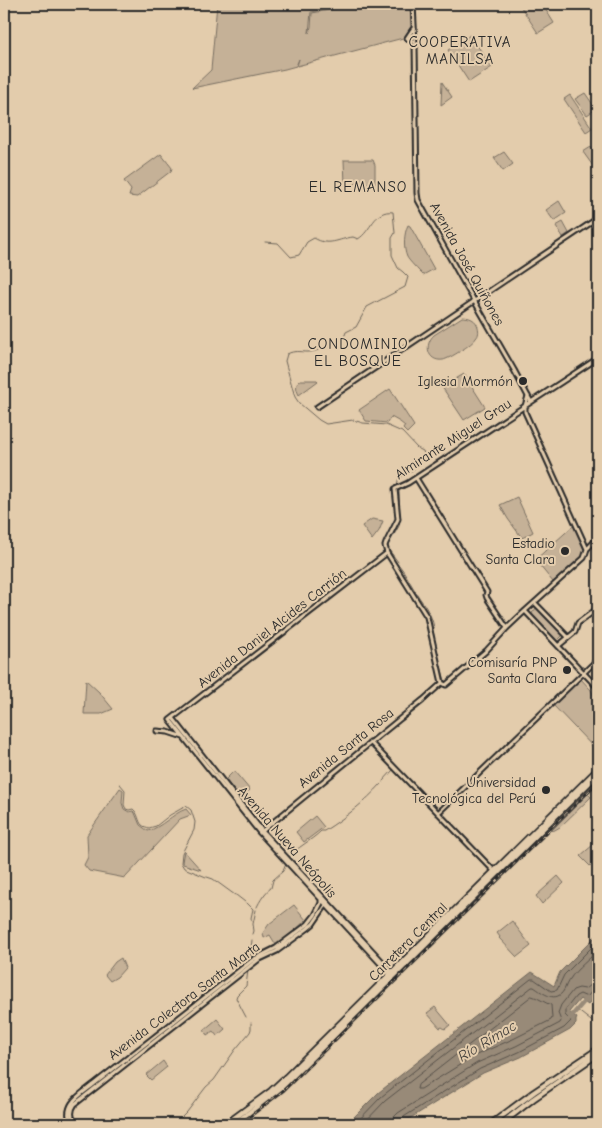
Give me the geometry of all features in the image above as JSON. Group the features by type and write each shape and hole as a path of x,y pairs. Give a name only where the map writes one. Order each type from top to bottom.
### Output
{"highway":[{"name":"Carretera Central","path":"234,1124 282,1087 495,872 539,831 598,769"},
{"name":"Carretera Central","path":"226,1124 271,1091 393,975 598,774"},
{"path":"491,1124 529,1095 598,1049"},
{"path":"501,1124 533,1099 598,1054"}],"street":[{"name":"Avenida José Quiñones","path":"413,4 418,200 528,395 530,402"},
{"path":"414,26 407,38 415,44"},
{"path":"317,408 598,218"},
{"name":"Almirante Miguel Grau","path":"387,553 385,546 398,519 395,489 416,478 598,358"},
{"path":"528,395 525,412 588,549"},
{"path":"416,478 486,592 487,598 507,628"},
{"name":"Avenida Santa Rosa","path":"261,832 370,742 486,651 507,628 584,558 588,549 598,538"},
{"path":"387,553 427,617 444,684"},
{"name":"Avenida Daniel Alcides Carrión","path":"172,719 387,553"},
{"path":"535,603 568,637"},
{"path":"558,646 575,632 578,623 598,608"},
{"path":"525,611 598,688"},
{"path":"438,813 598,659"},
{"name":"Avenida Nueva Neópolis","path":"172,719 185,738 218,777"},
{"name":"Avenida Nueva Neópolis","path":"172,719 261,832 326,905 393,975"},
{"path":"157,731 168,732 185,738"},
{"path":"370,742 495,872"},
{"name":"Avenida Nueva Neópolis","path":"261,832 393,975"},
{"name":"Avenida Colectora Santa Marta","path":"71,1124 68,1114 72,1102 254,959 276,948 308,924 315,915 321,899"},
{"name":"Avenida Colectora Santa Marta","path":"75,1124 71,1115 75,1104 258,960 277,951 307,929 313,924 326,905"}],"shaded area":[{"path":"217,4 360,4 311,12 309,33 312,13 364,4 411,4 413,23 410,32 403,38 297,66 299,59 296,66 285,69 192,88 211,70"},
{"path":"519,4 542,4 554,23 538,33"},
{"path":"470,35 492,67 469,82 448,50"},
{"path":"442,82 452,97 441,105"},
{"path":"585,93 596,109 587,115 575,99"},
{"path":"570,95 592,128 586,132 564,99"},
{"path":"591,147 598,158 598,173 583,152"},
{"path":"504,152 513,164 503,171 494,158"},
{"path":"161,154 172,168 171,171 137,197 129,196 131,190 124,181"},
{"path":"344,160 373,160 375,165 375,184 345,184"},
{"path":"559,201 566,213 554,221 546,210"},
{"path":"563,222 569,233 563,237 556,226"},
{"path":"408,225 434,269 423,275 407,257 404,241"},
{"path":"462,317 470,318 476,322 479,330 477,337 450,357 443,360 433,358 428,347 431,339 434,335"},
{"path":"464,374 485,407 464,420 442,387"},
{"path":"300,380 318,381 299,395 296,387"},
{"path":"390,389 414,426 407,433 403,429 405,426 391,417 387,423 366,421 359,410"},
{"path":"517,497 533,532 522,538 500,505"},
{"path":"372,519 383,521 379,531 372,540 362,526"},
{"name":"Estadio Santa Clara","path":"574,525 585,547 584,555 553,582 535,560"},
{"path":"537,607 563,634 557,641 532,614"},
{"path":"580,678 591,690 598,705 598,752 552,704"},
{"path":"86,680 113,709 101,714 84,714"},
{"path":"234,771 250,790 240,798 226,780"},
{"path":"120,788 123,790 122,803 124,809 129,812 133,811 140,825 148,831 158,827 186,809 191,815 180,819 125,878 89,871 84,865 88,857 87,835"},
{"path":"588,794 591,797 560,827 553,831 552,830"},
{"path":"315,816 324,827 304,842 296,832"},
{"path":"593,845 598,850 598,858 590,866 580,856"},
{"path":"184,851 201,870 183,864"},
{"path":"558,876 564,883 542,904 536,896"},
{"path":"294,905 306,920 276,945 270,935 264,938 263,933 269,924"},
{"path":"512,921 531,946 517,957 499,938 497,933"},
{"path":"121,958 125,968 117,977 110,981 105,975 115,962"},
{"path":"435,1007 450,1025 445,1029 440,1028 427,1013"},
{"path":"217,1019 225,1029 217,1036 213,1031 207,1035 204,1030"},
{"path":"163,1061 167,1067 151,1080 146,1075"}],"water":[{"path":"598,934 598,994 588,1005 580,999 569,1012 577,1018 576,1024 570,1030 521,1057 483,1073 401,1124 347,1124 378,1093 532,972 554,986 560,972"}],"waterway":[{"path":"265,242 278,243 291,257 299,255 307,242 314,238 324,242 334,242 353,237 358,239 377,217 387,212 393,212 395,233 392,238 392,255 398,268 408,277 405,287 367,307 356,327 346,332 343,339 337,343 314,351 287,354 285,361 295,397 299,403 319,420 326,424 353,420 386,425 402,432 417,448 423,451 425,456 413,470 399,478 398,487"},
{"path":"398,562 389,550 388,545 399,526 399,490"},
{"path":"399,565 429,612 434,628"},
{"path":"433,630 445,681"},
{"path":"426,702 443,685"},
{"path":"402,721 425,703"},
{"path":"373,743 400,722"},
{"path":"370,745 393,770 383,781"},
{"path":"288,858 321,831 324,831 354,809 382,783"},
{"path":"120,784 125,790 124,805 126,809 133,809 145,827 156,826 186,806 191,810 195,822 194,830 182,853 181,863 184,868 206,877"},
{"path":"257,907 271,888 273,880 283,871 286,864"},
{"path":"207,877 213,879 235,895"},
{"path":"236,895 245,902"},
{"path":"247,903 253,909 252,921"},
{"path":"253,934 256,910"},
{"path":"250,958 252,940"},
{"path":"246,1017 236,998 246,986 248,970"},
{"name":"Río Rímac","path":"570,1018 587,998"},
{"path":"577,1010 595,1024 598,1024"},
{"path":"175,1124 214,1080 250,1032 251,1023"}],"railway":[{"path":"240,1124 284,1090 598,782"}],"place":[{"name":"Iglesia Mormón","path":"523,381"},
{"name":"Estadio Santa Clara","path":"565,551"},
{"name":"Comisaría PNP Santa Clara","path":"567,670"},
{"name":"Universidad Tecnológica del Perú","path":"546,790"}],"district":[{"name":"COOPERATIVA MANILSA","path":"460,50"},
{"name":"EL REMANSO","path":"358,187"},
{"name":"CONDOMINIO EL BOSQUE","path":"358,352"}]}
